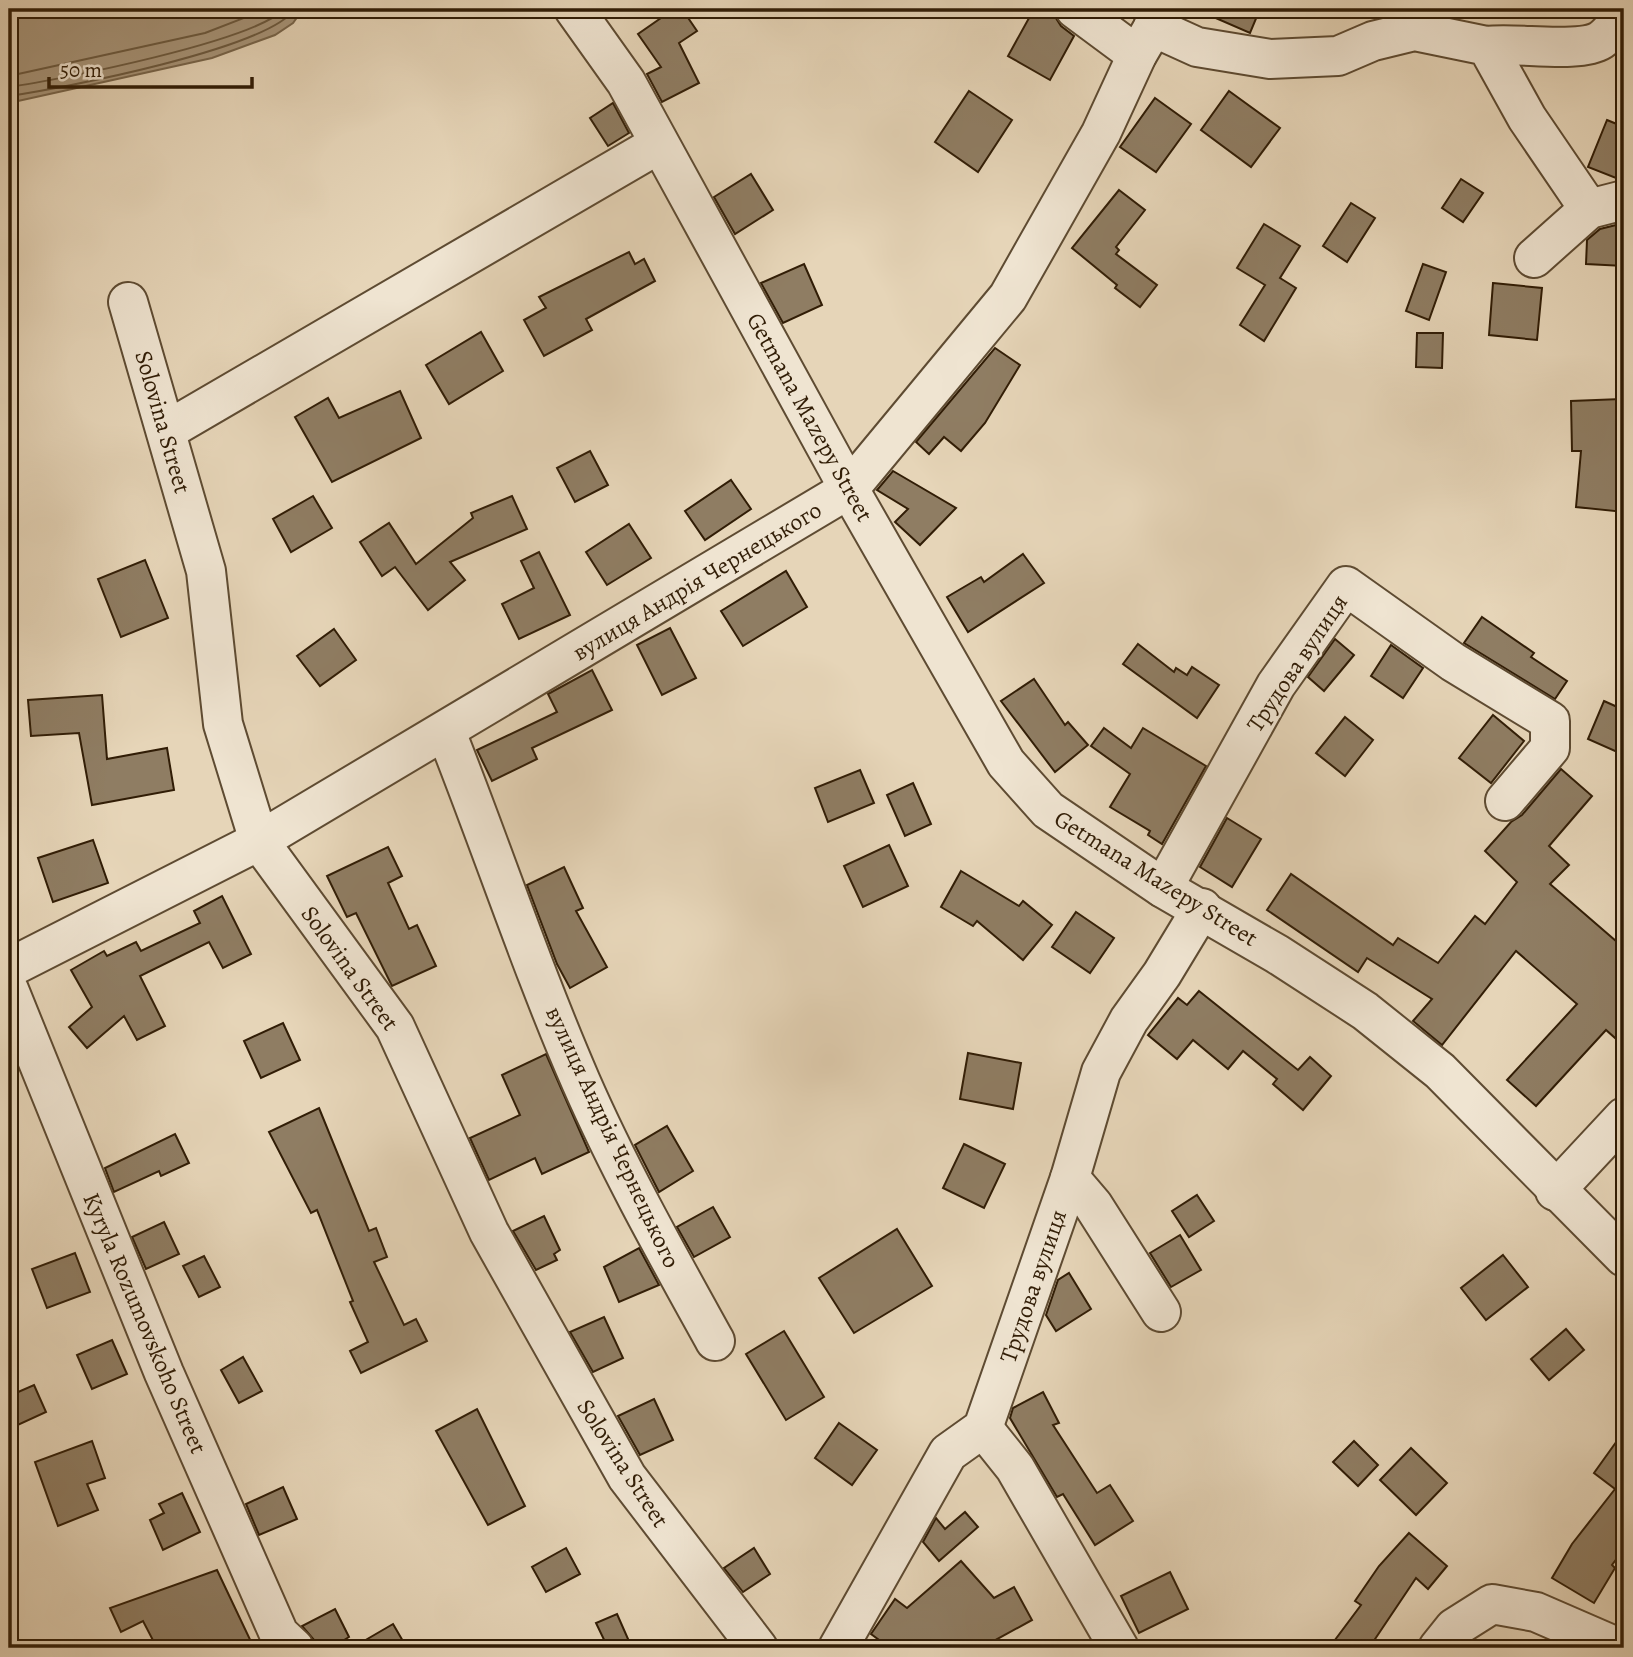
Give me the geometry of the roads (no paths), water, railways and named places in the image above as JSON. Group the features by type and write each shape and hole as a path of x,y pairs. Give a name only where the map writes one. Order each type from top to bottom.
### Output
{"street":[{"name":"Getmana Mazepy Street","path":"574,9 626,82 657,145 1006,763 1048,810 1163,888 1202,908 1365,1012 1440,1071 1555,1191 1624,1257"},
{"path":"1075,9 1151,30 1197,47 1270,59 1338,56 1423,20 1487,46 1512,43 1578,48 1601,40 1624,16"},
{"name":"вулиця Андрія Чернецького","path":"9,968 259,841 446,732 849,489 1008,297 1101,133 1151,30"},
{"path":"1487,46 1527,118 1606,204 1534,258"},
{"path":"166,431 657,145"},
{"name":"Solovina Street","path":"128,302 206,570 223,724 259,841 396,1027 489,1232 627,1477 758,1648"},
{"name":"Трудова вулиця","path":"1163,888 1276,685 1346,586 1453,662 1550,721 1550,748 1505,801"},
{"name":"вулиця Андрія Чернецького","path":"446,732 523,941 582,1083 642,1209 715,1340"},
{"name":"Трудова вулиця","path":"983,1428 1070,1178 1101,1072 1129,1020 1162,974 1202,908"},
{"name":"Kyryla Rozumovskoho Street","path":"9,990 164,1373 279,1634 295,1648"},
{"path":"1555,1191 1624,1117"},
{"path":"1070,1178 1100,1215 1161,1312"},
{"path":"838,1648 948,1453 983,1428 1015,1468 1119,1648"},
{"path":"1438,1648 1454,1628 1492,1604 1536,1612 1619,1648"}],"water":[{"path":"9,9 303,9 293,23 275,35 212,58 9,103"}]}
